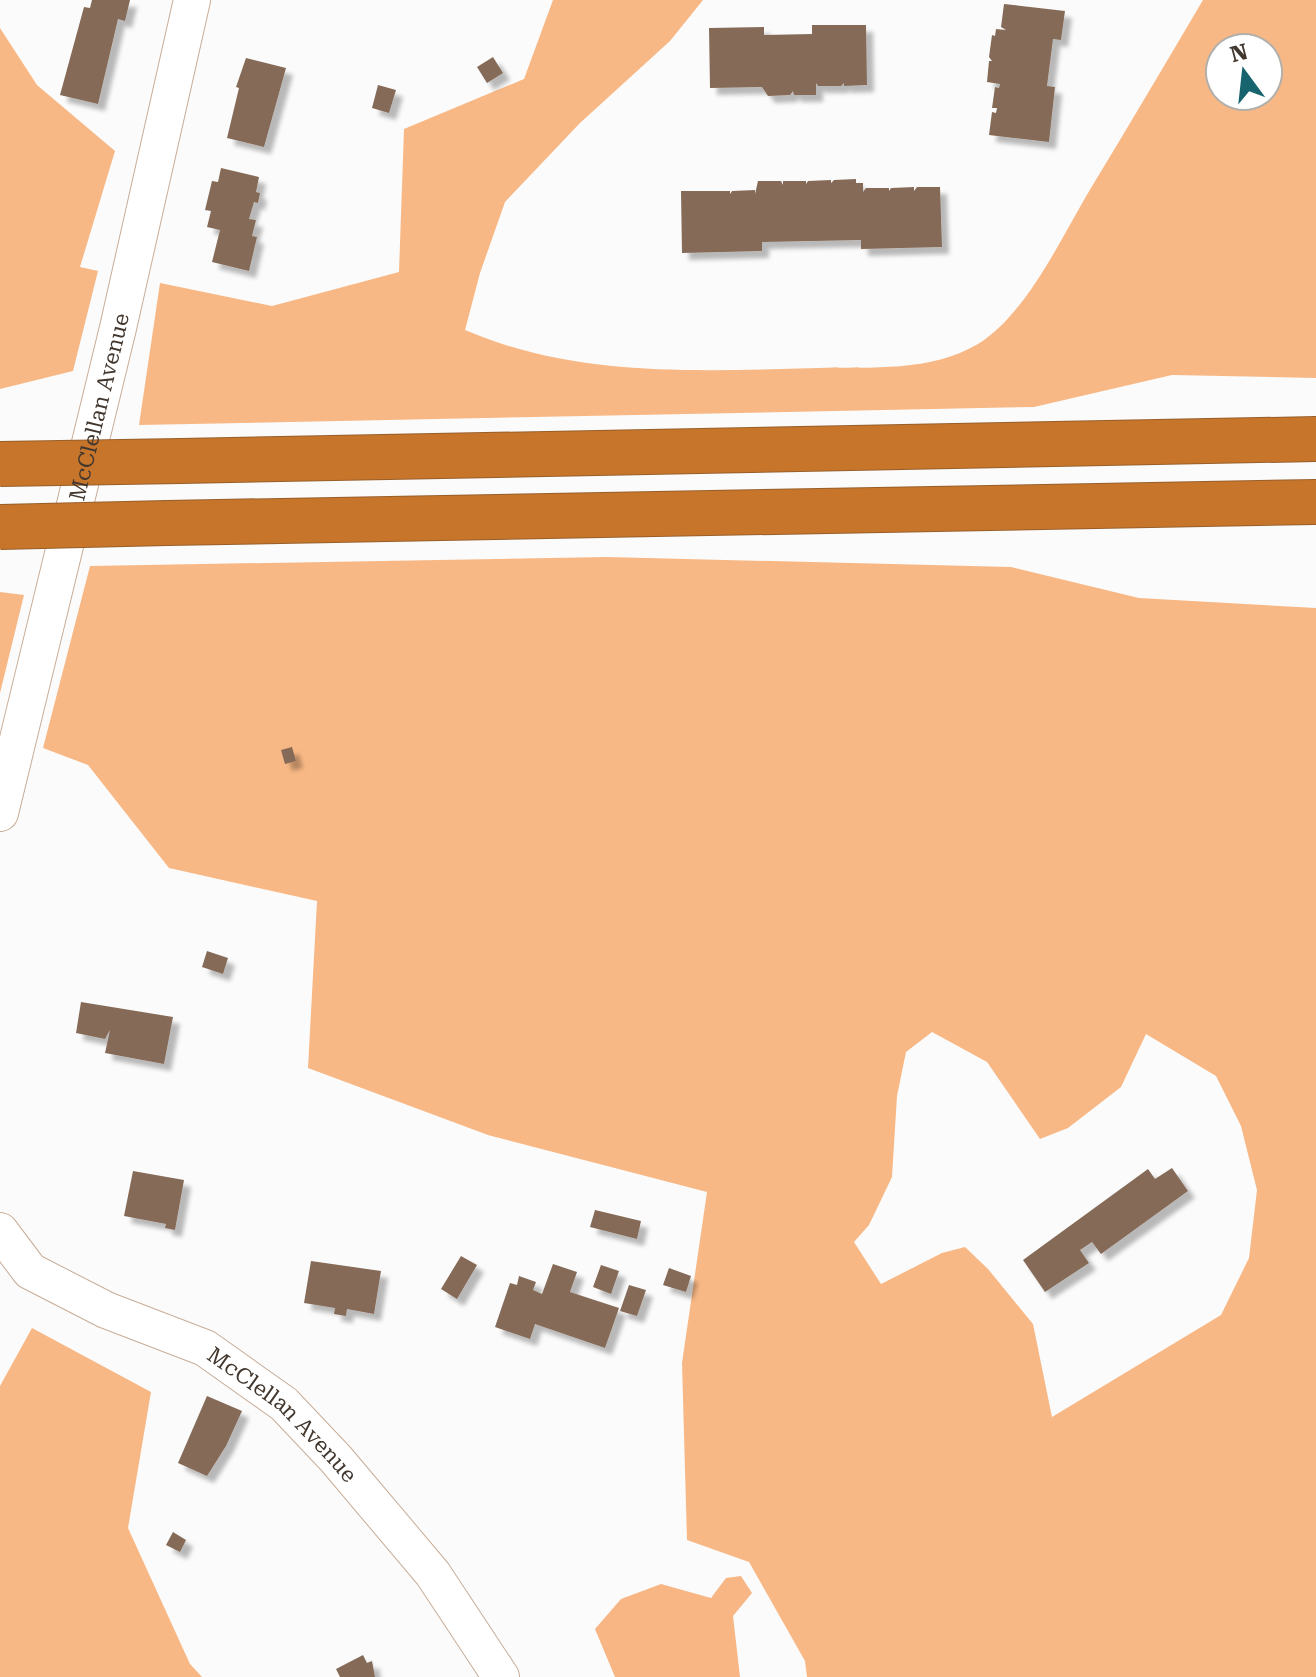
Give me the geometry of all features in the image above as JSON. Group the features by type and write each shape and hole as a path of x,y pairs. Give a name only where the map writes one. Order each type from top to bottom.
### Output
{"highway":[{"path":"0,464 1316,439"},
{"path":"0,527 1316,502"}],"street":[{"name":"McClellan Avenue","path":"0,813 118,328 192,0"},
{"name":"McClellan Avenue","path":"0,1231 30,1271 106,1310 205,1348 284,1404 336,1459 433,1574 501,1677"}],"shaded area":[{"path":"553,0 703,0 670,41 580,123 505,202 480,273 465,330 507,346 550,357 639,368 729,370 921,364 960,353 978,344 996,331 1028,294 1203,0 1316,0 1316,378 1172,375 1034,407 139,425 160,283 272,306 399,272 404,129 524,79"},
{"path":"0,28 37,85 115,151 80,267 98,271 73,371 0,389"},
{"path":"607,557 1011,567 1139,598 1316,608 1316,1677 807,1677 805,1661 749,1562 687,1540 682,1363 707,1192 488,1135 308,1068 317,901 169,868 88,765 43,748 90,566","holes":["932,1032 987,1062 1040,1139 1068,1128 1121,1087 1146,1034 1216,1076 1241,1126 1257,1190 1249,1258 1221,1315 1052,1417 1033,1324 988,1269 965,1247 942,1253 881,1284 854,1242 869,1225 892,1177 897,1096 906,1052"]},
{"path":"0,592 24,595 0,693"},
{"path":"32,1328 151,1392 128,1528 190,1664 202,1677 0,1677 0,1386"},
{"path":"741,1576 752,1593 733,1616 740,1677 615,1677 595,1629 621,1599 661,1584 711,1598 726,1578"}],"building":[{"path":"92,0 130,0 125,21 118,19 98,104 60,95 84,7 90,8"},
{"path":"1004,4 1065,11 1061,40 1053,39 1047,86 1055,87 1049,142 989,135 992,112 996,113 997,108 992,108 995,87 999,88 1000,84 987,82 989,61 992,61 989,57 992,35 995,36 996,29 1006,30 1001,27"},
{"path":"812,25 866,25 867,85 844,86 844,83 841,86 818,86 816,83 816,95 794,95 793,91 790,95 768,96 762,87 710,88 709,28 764,27 764,35 812,34"},
{"path":"493,57 503,73 487,83 477,67"},
{"path":"246,58 286,68 264,147 227,138 239,88 236,87"},
{"path":"378,85 396,90 389,113 372,108"},
{"path":"221,168 259,177 256,192 260,193 258,203 254,202 249,219 256,220 252,236 257,237 249,271 212,262 220,230 207,227 211,211 205,210 212,181 218,182"},
{"path":"856,179 856,183 863,183 863,192 866,188 889,188 889,191 891,188 914,187 914,191 917,187 940,187 942,247 861,249 861,240 762,242 762,251 682,253 681,191 730,191 730,194 732,191 755,190 755,194 758,181 781,181 783,185 783,181 806,181 806,184 808,181 831,180 831,183 834,180"},
{"path":"292,747 296,761 285,764 281,750"},
{"path":"207,951 228,958 223,974 202,967"},
{"path":"81,1002 173,1017 164,1064 105,1053 110,1030 105,1039 76,1033"},
{"path":"1172,1168 1188,1191 1101,1254 1092,1242 1080,1250 1089,1263 1045,1292 1023,1260 1148,1169 1155,1179"},
{"path":"133,1171 184,1180 175,1230 165,1228 166,1224 124,1216"},
{"path":"595,1210 641,1221 637,1239 590,1227"},
{"path":"461,1256 477,1265 457,1299 441,1289"},
{"path":"311,1261 381,1271 374,1314 347,1309 346,1316 334,1314 335,1308 304,1303"},
{"path":"553,1264 577,1272 570,1292 619,1308 605,1348 535,1324 530,1339 495,1327 510,1283 517,1285 519,1276 536,1282 533,1290 542,1294"},
{"path":"601,1265 619,1271 611,1294 593,1287"},
{"path":"669,1268 691,1276 686,1292 663,1285"},
{"path":"629,1285 646,1290 637,1316 620,1311"},
{"path":"207,1396 242,1411 226,1446 207,1476 178,1463"},
{"path":"173,1532 186,1540 180,1552 166,1545"},
{"path":"363,1655 367,1663 372,1661 375,1677 340,1677 336,1669"}]}
